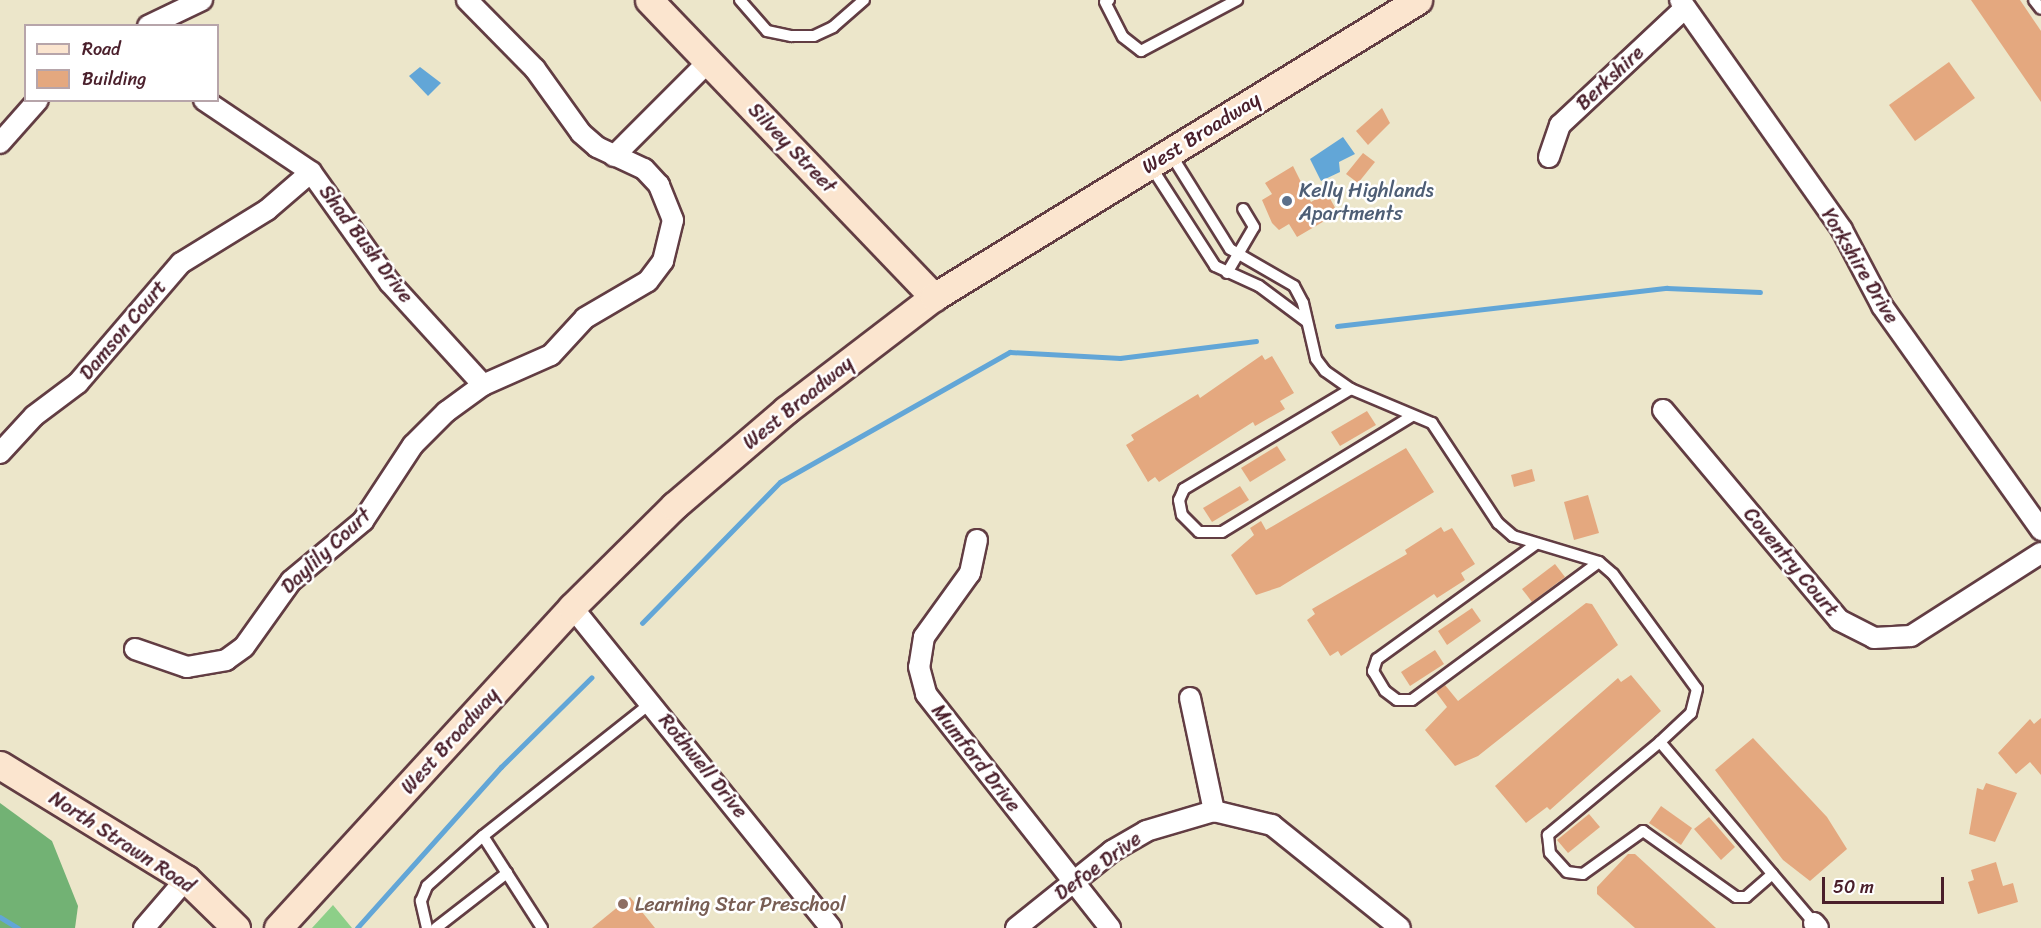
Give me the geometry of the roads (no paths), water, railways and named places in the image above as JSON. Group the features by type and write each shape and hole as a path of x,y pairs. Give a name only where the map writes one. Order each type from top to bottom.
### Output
{"main road":[{"name":"Silvey Street","path":"649,0 934,297"},
{"name":"West Broadway","path":"278,928 572,607 683,498 934,297 1160,159 1405,3"},
{"name":"North Strawn Road","path":"0,765 186,879 236,928"}],"street":[{"path":"152,24 202,0"},
{"path":"467,0 535,69 581,133 614,156 708,62"},
{"name":"Berkshire","path":"1549,157 1560,125 1682,4"},
{"name":"Yorkshire Drive","path":"1682,4 1842,230 1882,306 2041,530"},
{"path":"0,142 36,102"},
{"name":"Shad Bush Drive","path":"207,102 311,172 390,283 483,385"},
{"name":"Daylily Court","path":"135,649 187,667 226,660 244,647 291,581 363,521 413,445 483,385 551,355 585,318 648,281 663,261 673,220 669,202 652,177 614,156"},
{"name":"Damson Court","path":"0,453 34,416 78,383 181,263 267,210 311,172"},
{"name":"Coventry Court","path":"1663,410 1839,620 1874,638 1911,636 2041,553"},
{"name":"Mumford Drive","path":"977,540 970,573 924,637 919,667 926,694 1110,928"},
{"name":"Rothwell Drive","path":"572,607 652,702 831,928"},
{"path":"1190,698 1214,811"},
{"name":"Defoe Drive","path":"1016,928 1073,882 1146,831 1214,811 1272,825 1400,928"},
{"path":"144,928 186,879"}],"lane":[{"path":"740,0 767,30 791,36 814,36 833,27 864,0"},
{"path":"1109,0 1105,2 1123,37 1141,51 1237,0"},
{"path":"2034,0 2041,9"},
{"path":"1160,159 1219,234 1239,254 1294,286 1316,358 1351,389 1432,423 1498,523 1513,536 1599,562 1681,661 1697,689 1691,713 1660,742 1548,835 1550,853 1567,872 1583,874 1643,831 1736,897 1746,897 1772,874"},
{"path":"1160,159 1203,252 1227,273 1259,286 1306,321"},
{"path":"1227,273 1254,227 1243,209"},
{"path":"1351,389 1184,489 1179,500 1182,515 1199,532 1221,532 1412,416"},
{"path":"1536,544 1377,659 1373,671 1385,691 1397,700 1412,700 1599,562"},
{"path":"427,928 421,900 427,886 483,836 652,702"},
{"path":"1660,742 1816,925"},
{"path":"483,836 539,927"},
{"path":"436,928 507,873"}],"water":[{"path":"420,67 441,83 428,96 409,76"},
{"path":"1343,137 1355,154 1339,162 1340,172 1321,181 1310,159"}],"waterway":[{"path":"1337,326 1667,288 1760,292"},
{"path":"642,623 780,482 1010,352 1120,358 1256,341"},
{"path":"357,928 501,767 591,678"},
{"path":"0,917 18,928"}],"place":[{"name":"Kelly Highlands Apartments","path":"1287,201"},
{"name":"Learning Star Preschool","path":"623,904"}]}
